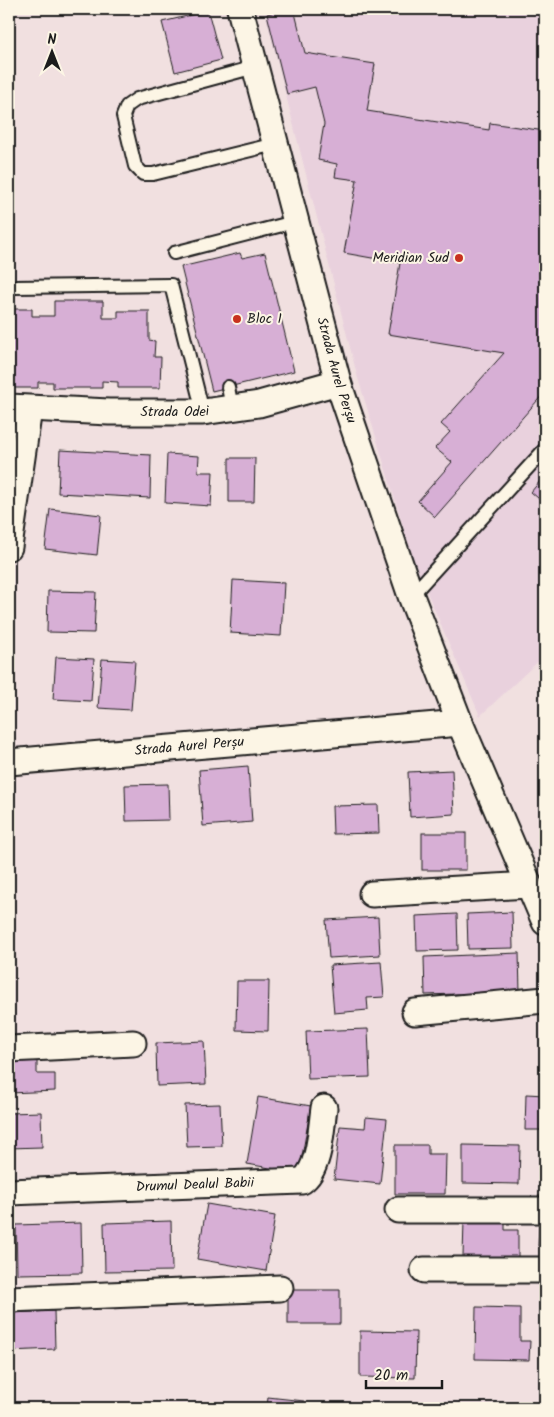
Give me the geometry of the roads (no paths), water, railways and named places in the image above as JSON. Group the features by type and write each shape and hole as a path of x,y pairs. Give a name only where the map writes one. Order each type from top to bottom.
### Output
{"street":[{"name":"Strada Aurel Perșu","path":"240,9 294,222 338,382 411,596 460,723 545,922"},
{"name":"Strada Odei","path":"19,408 109,412 203,412 230,397 292,396 338,382"},
{"path":"9,547 19,408"},
{"name":"Strada Aurel Perșu","path":"9,762 460,723"},
{"path":"372,894 529,885"},
{"path":"415,1012 545,1000"},
{"path":"9,1049 133,1043"},
{"name":"Drumul Dealul Babii","path":"9,1192 302,1181 311,1175 315,1164 324,1108"},
{"path":"398,1210 545,1210"},
{"path":"424,1270 545,1270"},
{"path":"9,1299 280,1288"}],"lane":[{"path":"255,68 137,99 127,106 123,116 135,166 143,174 153,174 275,144"},
{"path":"174,253 294,222"},
{"path":"14,287 171,285 203,412"},
{"path":"411,596 545,449"}],"place":[{"name":"Meridian Sud","path":"459,258"},
{"name":"Bloc 1","path":"237,319"}]}
